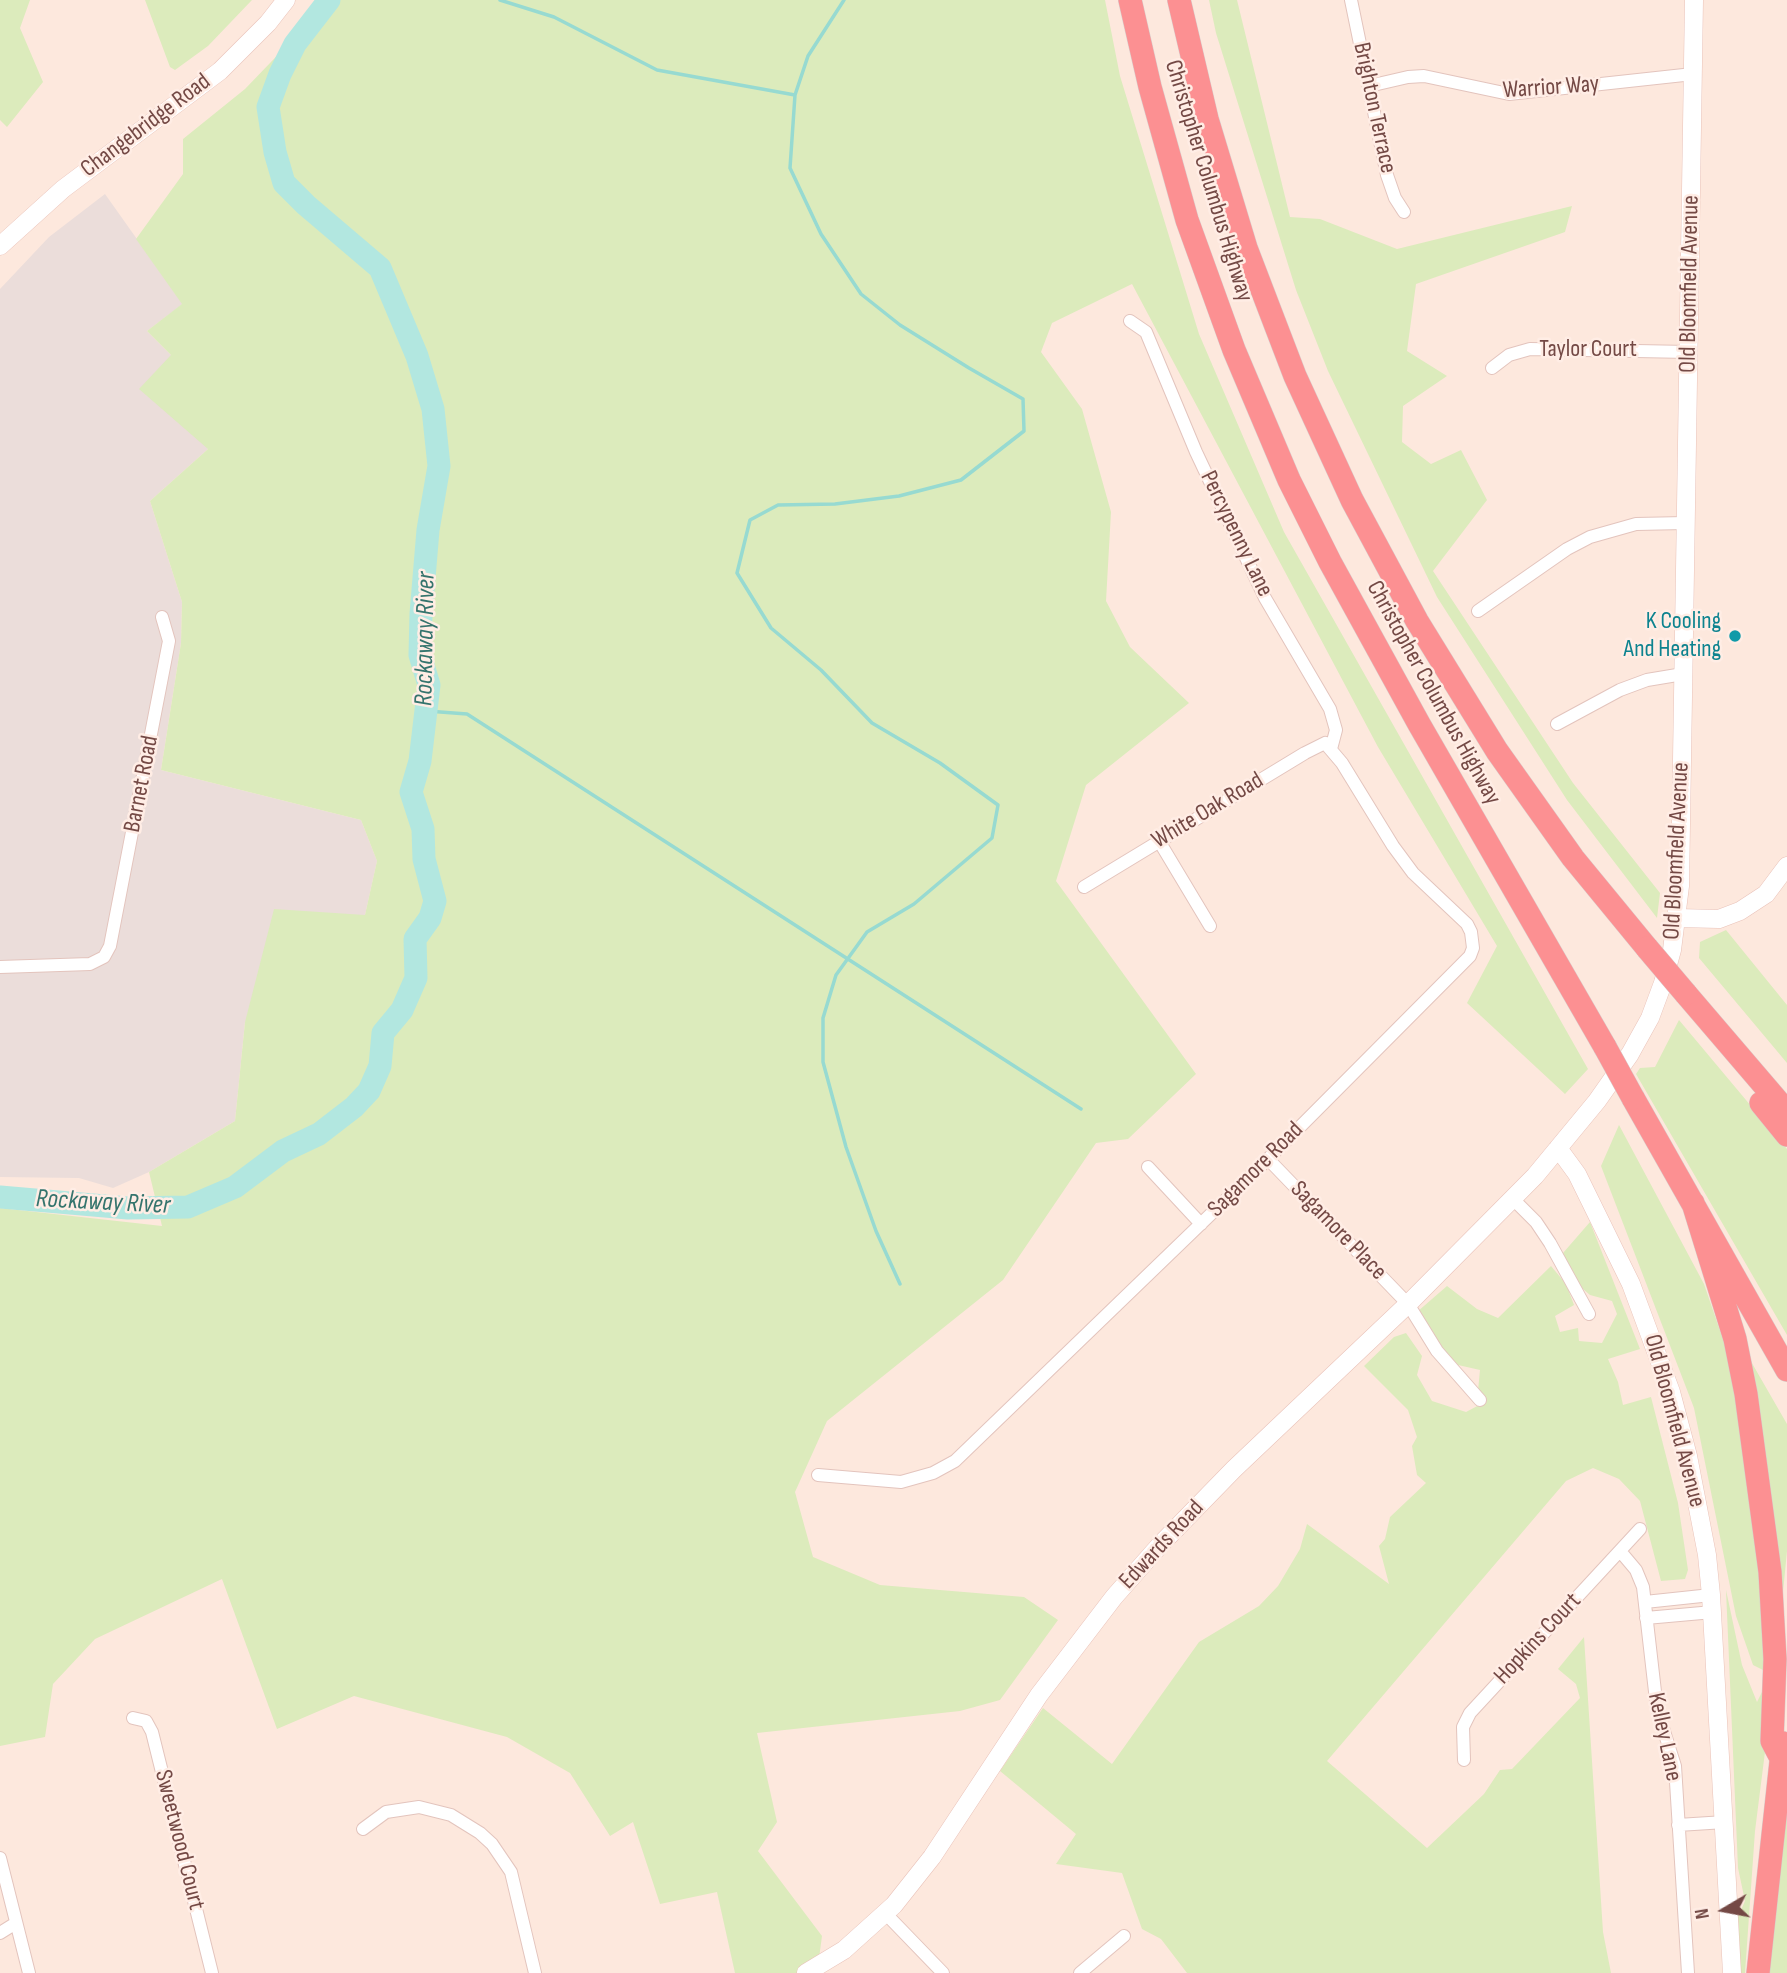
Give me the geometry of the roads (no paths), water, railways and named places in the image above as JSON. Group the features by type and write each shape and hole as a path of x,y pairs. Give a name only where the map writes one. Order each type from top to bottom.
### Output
{"highway":[{"name":"Christopher Columbus Highway","path":"1130,0 1161,131 1198,253 1234,350 1289,480 1400,690 1787,1370"},
{"name":"Christopher Columbus Highway","path":"1179,0 1207,119 1246,248 1295,376 1352,500 1423,632 1497,751 1573,858 1787,1112"},
{"path":"1728,1043 1736,1072 1787,1135"},
{"path":"1693,1203 1735,1339 1746,1394 1771,1582 1775,1659 1772,1741 1781,1758"},
{"path":"1758,1973 1787,1706"}],"street":[{"name":"Changebridge Road","path":"0,246 63,189 220,71 268,23 286,0"},
{"name":"Brighton Terrace","path":"1351,0 1387,175 1395,198 1404,212"},
{"name":"Old Bloomfield Avenue","path":"1694,0 1681,854 1677,918 1663,983 1645,1027 1630,1054 1597,1101 1558,1148 1577,1174 1631,1284 1664,1370 1699,1506 1712,1604 1732,1973"},
{"name":"Warrior Way","path":"1369,86 1424,76 1509,94 1693,74"},
{"name":"Percypenny Lane","path":"1130,321 1146,332 1196,452 1265,598 1330,709 1336,730 1331,749"},
{"name":"Taylor Court","path":"1492,368 1508,355 1530,349 1689,352"},
{"path":"1478,611 1567,549 1590,537 1636,524 1685,523"},
{"name":"Barnet Road","path":"0,967 90,964 104,957 108,950 169,641 162,617"},
{"path":"1557,724 1620,690 1647,680 1683,674"},
{"name":"White Oak Road","path":"1084,887 1305,753 1325,743 1331,749"},
{"name":"Sagamore Road","path":"818,1475 901,1482 933,1473 955,1461 1268,1159 1470,956 1473,948 1467,924 1413,873 1331,749"},
{"path":"1159,841 1210,926"},
{"path":"1677,918 1719,919 1740,911 1766,894 1787,866"},
{"name":"Edwards Road","path":"806,1973 844,1950 886,1914 932,1857 1040,1695 1114,1597 1159,1546 1234,1469 1408,1304 1513,1199 1558,1148"},
{"name":"Sagamore Place","path":"1268,1159 1408,1304 1437,1351 1480,1400"},
{"path":"1148,1167 1201,1224"},
{"path":"1513,1199 1536,1222 1550,1243 1589,1314"},
{"name":"Hopkins Court","path":"1464,1760 1463,1727 1470,1713 1640,1529"},
{"name":"Kelley Lane","path":"1620,1551 1640,1577 1657,1709 1675,1766 1688,1973"},
{"path":"1645,1601 1712,1604"},
{"path":"1646,1618 1712,1604"},
{"name":"Sweetwood Court","path":"133,1718 146,1721 152,1731 212,1973"},
{"path":"363,1829 386,1812 419,1807 451,1815 480,1833 492,1844 511,1872 535,1973"},
{"path":"1678,1825 1725,1822"},
{"path":"0,1858 29,1973"},
{"path":"886,1914 943,1973"},
{"path":"0,1933 16,1923"},
{"path":"1080,1973 1124,1936"}],"waterway":[{"name":"Rockaway River","path":"0,1197 128,1208 188,1207 235,1187 283,1151 319,1134 354,1107 369,1091 380,1066 383,1033 402,1010 416,978 415,939 430,918 435,901 424,859 423,829 411,792 420,761 429,685 420,655 428,530 439,466 433,409 417,356 380,268 284,183 275,152 268,107 295,44 329,0"},
{"path":"500,0 554,17 657,70 795,95"},
{"path":"844,0 808,56 795,95 790,168 821,234 861,294 900,325 1023,399 1024,431 961,480 899,496 835,504 778,505 750,520 737,573 771,628 821,670 872,723 940,763 998,805 992,838 914,904 867,932 836,975 823,1018 823,1062 846,1147 876,1231 900,1284"},
{"path":"427,711 467,714 1081,1109"}],"place":[{"name":"K Cooling And Heating","path":"1735,636"}]}
